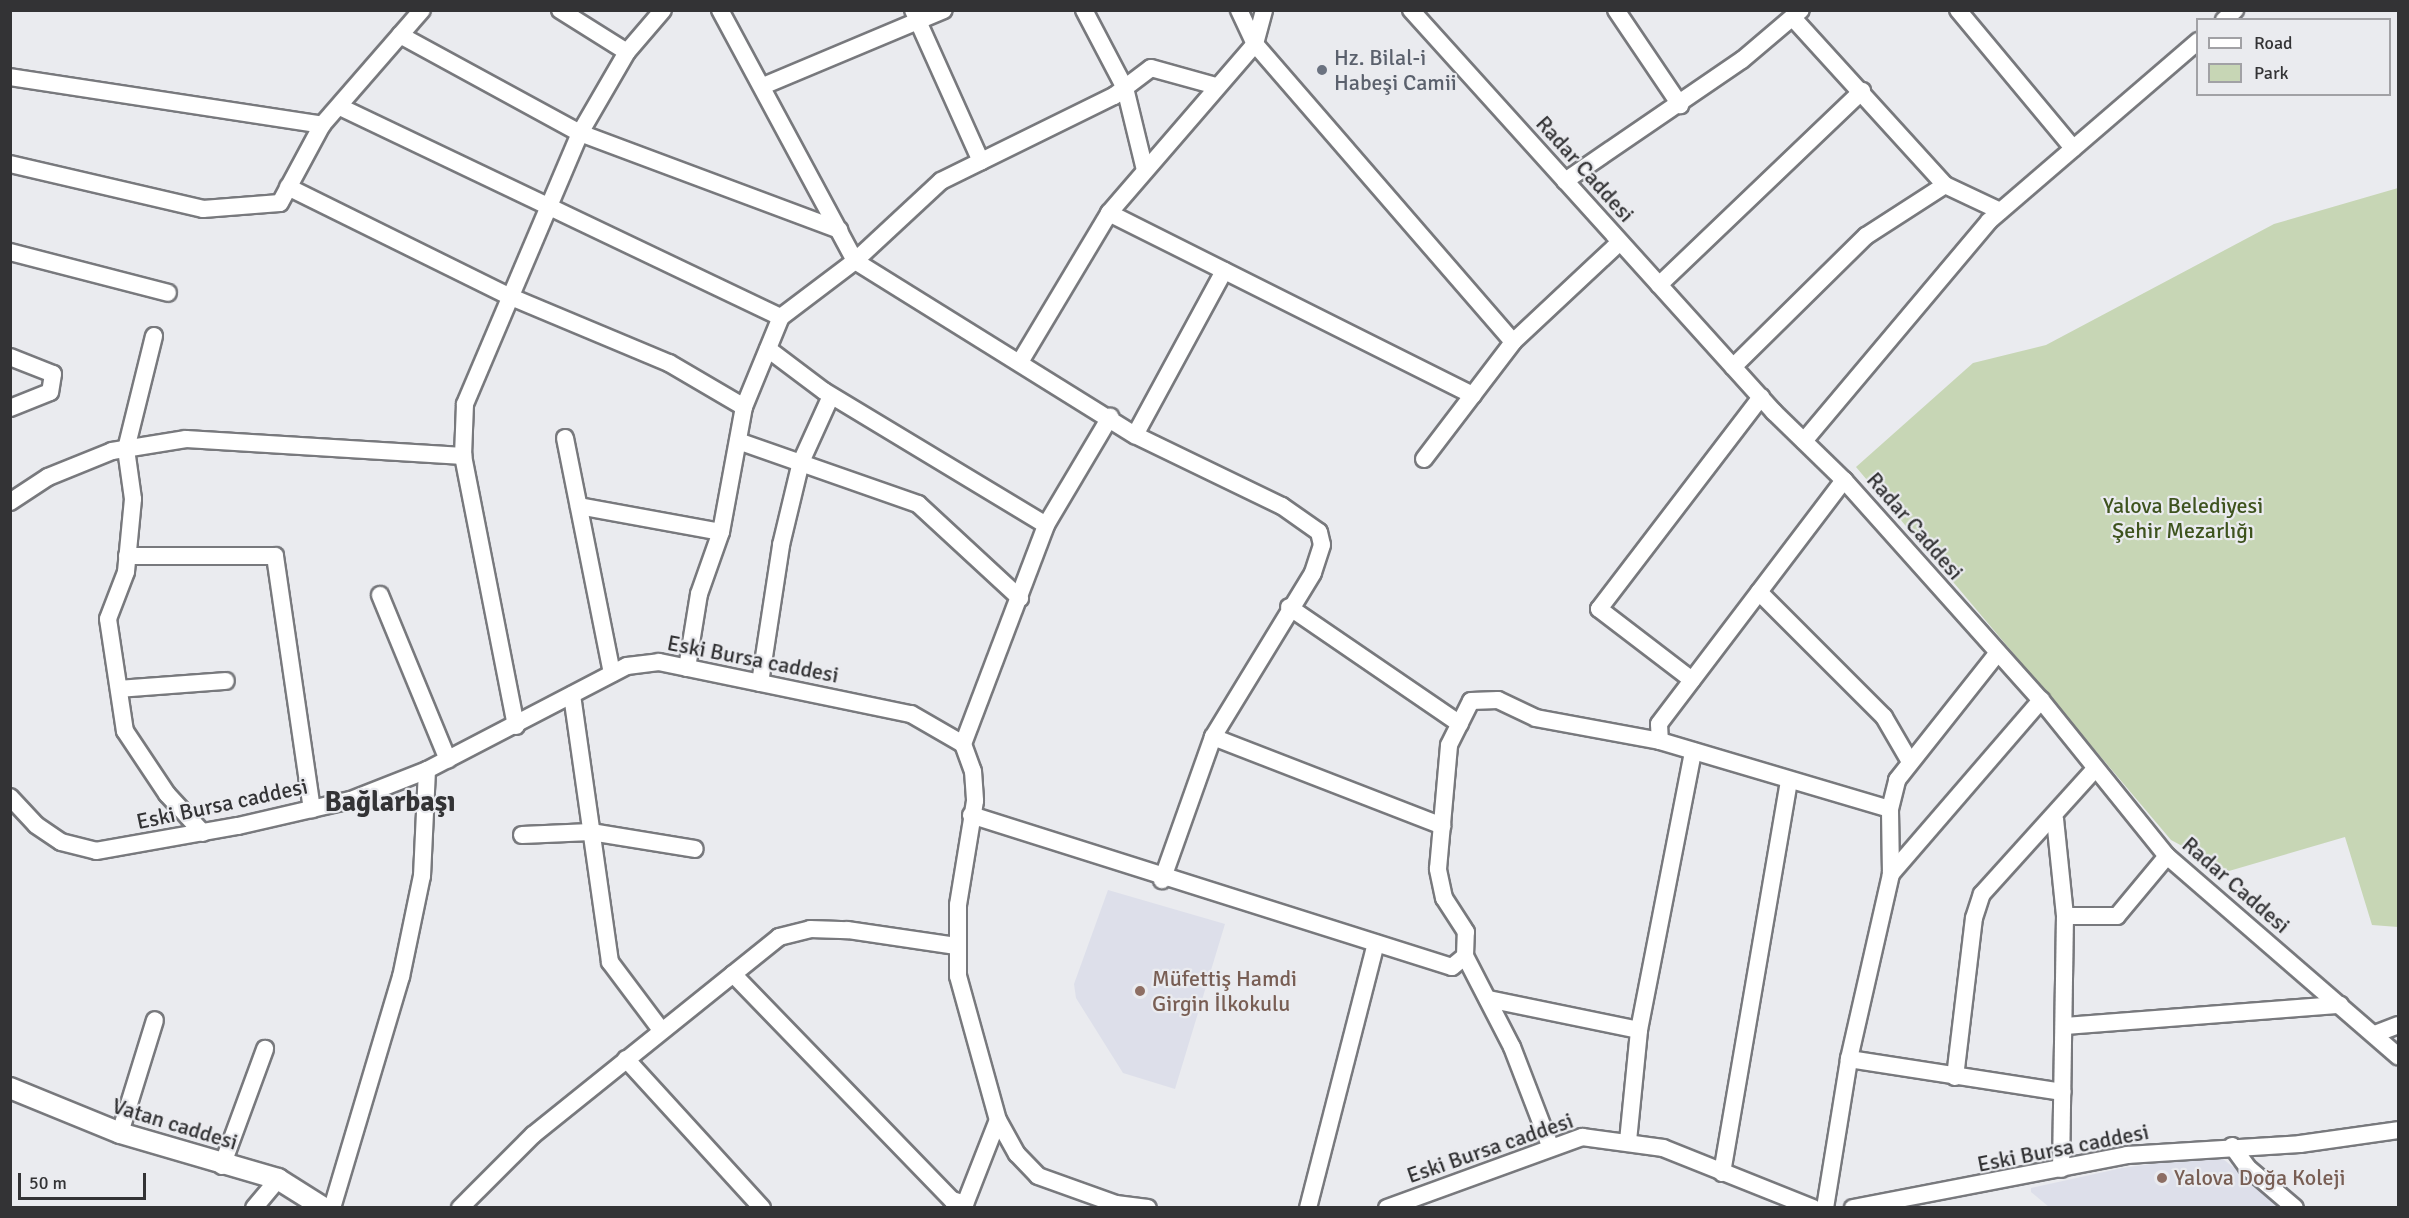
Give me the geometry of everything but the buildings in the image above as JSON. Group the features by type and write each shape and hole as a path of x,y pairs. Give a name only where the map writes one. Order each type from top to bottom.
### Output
{"street":[{"path":"10,164 203,209 280,203 322,125 422,10"},
{"path":"560,10 627,52"},
{"path":"516,726 463,456 465,404 580,133 627,52 663,10"},
{"path":"720,10 763,86 855,261 1110,417 1135,435 1282,506 1319,532 1322,545 1313,573 1289,607 1213,737 1162,880"},
{"path":"763,86 915,16 944,10"},
{"path":"1084,10 1125,88 1145,170"},
{"path":"1239,10 1255,44 1513,342"},
{"path":"1020,362 1108,213 1216,86 1255,44 1264,10"},
{"name":"Radar Caddesi","path":"1411,10 1733,367 1844,480 1996,654 2041,700 2093,771 2167,856 2398,1056"},
{"path":"1616,10 1680,105"},
{"path":"1958,10 2073,148"},
{"path":"1565,181 1680,105 1797,14 1945,185 2000,211"},
{"path":"915,16 981,161"},
{"path":"400,34 580,133 839,230"},
{"path":"1804,441 2000,211 2196,43"},
{"path":"687,668 699,594 721,532 744,407 780,317 855,261 941,181 1125,88 1151,68 1216,86"},
{"path":"10,77 322,125"},
{"path":"1659,285 1862,91"},
{"path":"340,107 780,317"},
{"path":"1733,367 1866,236 1945,185"},
{"path":"288,187 511,297 669,363 744,407"},
{"path":"1108,213 1473,395"},
{"path":"1424,459 1513,342 1620,242"},
{"path":"10,252 168,293"},
{"path":"1135,435 1224,271"},
{"path":"154,336 126,449 133,499 128,556 108,619 125,731 167,794 203,833"},
{"path":"768,349 831,396 1046,525"},
{"path":"10,357 53,374 50,393 10,408"},
{"path":"760,683 781,545 801,462 831,396"},
{"path":"1692,680 1599,609 1761,397"},
{"path":"1110,417 1046,525 963,744 973,771 971,815 957,946 970,1030 998,1120 1017,1154 1038,1176 1116,1204 1148,1208"},
{"path":"565,438 612,673"},
{"path":"10,502 48,477 126,449 186,439 463,456"},
{"path":"738,441 918,504 1020,598"},
{"path":"1660,741 1659,724 1844,480"},
{"path":"579,506 721,532"},
{"path":"128,556 275,556 312,809"},
{"path":"1759,592 1884,717 1909,760"},
{"path":"380,595 448,760"},
{"path":"1289,607 1460,724"},
{"path":"1825,1208 1849,1059 1891,874 1890,808 1909,760 1996,654"},
{"name":"Eski Bursa caddesi","path":"10,797 61,842 96,851 203,833 351,800 448,760 516,726 612,673 659,662 911,714 963,744"},
{"path":"119,689 226,681"},
{"path":"572,695 610,962 661,1030"},
{"path":"1551,1148 1512,1047 1466,956 1466,932 1444,898 1438,869 1449,745 1471,701 1498,700 1536,718 1660,741 1789,781 1890,808"},
{"path":"1891,874 2041,700"},
{"path":"1213,737 1442,826"},
{"path":"1628,1141 1639,1030 1693,751"},
{"path":"332,1208 401,977 422,876 427,770"},
{"path":"1955,1077 1974,918 1982,894 2055,819 2093,771"},
{"path":"1722,1173 1789,781"},
{"path":"971,815 1162,880 1452,967 1466,956"},
{"path":"2055,819 2065,916 2061,1169"},
{"path":"522,834 591,832 695,849"},
{"path":"2065,916 2116,916 2167,856"},
{"path":"460,1208 532,1135 779,937 810,929 957,946"},
{"path":"1308,1208 1376,944"},
{"path":"733,974 952,1200 965,1204 998,1120"},
{"path":"1488,999 1639,1030"},
{"path":"2065,1026 2340,1005"},
{"path":"120,1133 155,1020"},
{"path":"2375,1034 2398,1025"},
{"path":"222,1166 265,1049"},
{"path":"626,1059 762,1208"},
{"path":"1849,1059 2062,1092"},
{"name":"Vatan caddesi","path":"10,1088 120,1133 222,1166 278,1179 324,1208"},
{"name":"Eski Bursa caddesi","path":"1853,1208 2127,1155 2232,1146 2300,1144 2396,1132"},
{"name":"Eski Bursa caddesi","path":"1387,1208 1582,1137 1628,1141 1722,1173 1813,1208"},
{"path":"2232,1146 2247,1167 2295,1208"},
{"path":"254,1208 278,1179"}],"shaded area":[{"name":"Müfettiş Hamdi Girgin İlkokulu","path":"1108,890 1225,924 1175,1089 1123,1073 1076,998 1074,984"},
{"name":"Yalova Doğa Koleji","path":"2218,1155 2283,1207 2049,1207 2031,1192 2031,1188 2122,1168"}],"green space":[{"name":"Yalova Belediyesi Şehir Mezarlığı","path":"2398,188 2398,927 2372,925 2345,837 2229,871 2171,840 1856,467 1973,363 2046,345 2274,224"}],"place":[{"name":"Hz. Bilal-i Habeşi Camii","path":"1322,70"},
{"name":"Müfettiş Hamdi Girgin İlkokulu","path":"1140,991"},
{"name":"Yalova Doğa Koleji","path":"2162,1178"}],"district":[{"name":"Bağlarbaşı","path":"390,802"}]}
